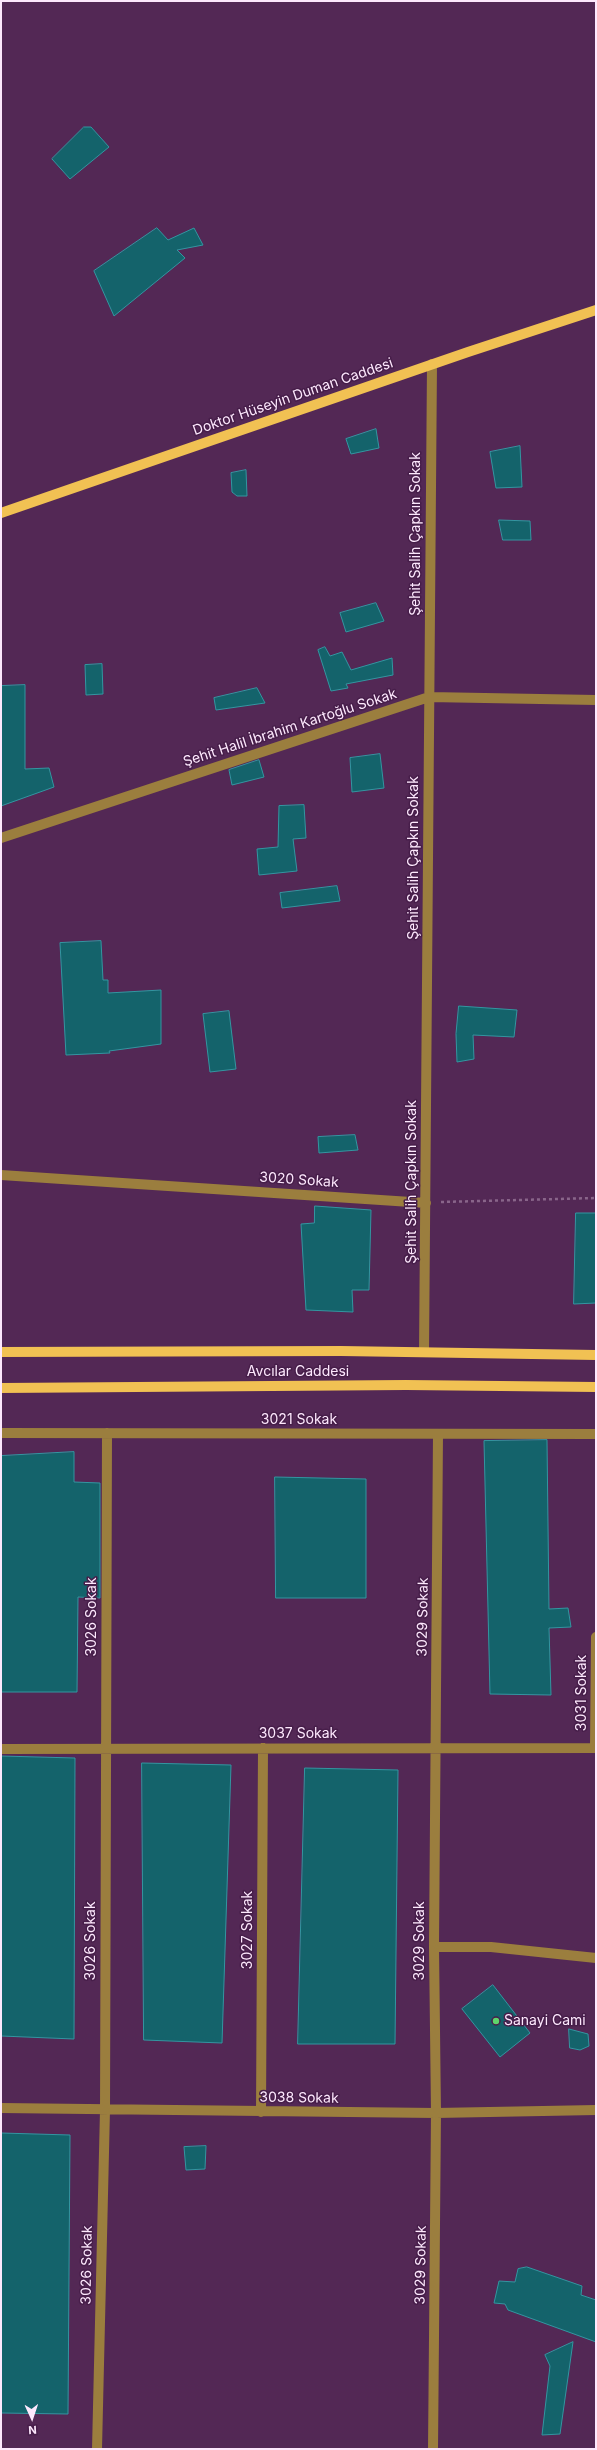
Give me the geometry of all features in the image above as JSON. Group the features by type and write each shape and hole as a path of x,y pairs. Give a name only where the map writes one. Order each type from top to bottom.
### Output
{"main road":[{"name":"Doktor Hüseyin Duman Caddesi","path":"1,513 432,364 596,310"},
{"name":"Avcılar Caddesi","path":"1,1352 424,1352 596,1355"},
{"name":"Avcılar Caddesi","path":"1,1388 406,1385 596,1387"}],"street":[{"name":"Şehit Salih Çapkın Sokak","path":"424,1352 432,364"},
{"name":"Şehit Halil İbrahim Kartoğlu Sokak","path":"1,838 429,697 596,700"},
{"name":"3020 Sokak","path":"1,1175 426,1203"},
{"name":"3021 Sokak","path":"1,1433 596,1434"},
{"name":"3026 Sokak","path":"97,2449 105,2110 107,1433"},
{"name":"3029 Sokak","path":"433,2449 436,2113 434,1947 438,1434"},
{"name":"3031 Sokak","path":"596,1637 596,1748"},
{"name":"3027 Sokak","path":"261,2112 263,1748"},
{"name":"3037 Sokak","path":"1,1749 596,1748"},
{"path":"434,1947 492,1947 596,1958"},
{"name":"3038 Sokak","path":"1,2108 436,2113 596,2110"}],"path":[{"path":"426,1203 596,1198"}],"building":[{"path":"84,127 91,127 109,147 70,179 52,159"},
{"path":"157,228 168,240 194,228 203,245 177,250 185,258 114,316 94,271"},
{"path":"376,429 379,448 351,454 346,439"},
{"path":"520,446 522,487 496,488 490,452"},
{"path":"246,470 247,496 237,496 232,492 231,473"},
{"path":"499,520 530,521 531,540 503,540"},
{"path":"376,603 384,621 346,632 340,613"},
{"path":"325,647 330,656 342,652 351,670 392,658 393,675 346,684 348,688 331,691 318,650"},
{"path":"102,664 103,694 86,695 85,665"},
{"path":"25,685 25,769 49,768 54,787 1,806 1,686"},
{"path":"257,688 265,703 216,710 214,698"},
{"path":"380,754 384,788 352,792 350,758"},
{"path":"259,760 264,777 232,785 229,770"},
{"path":"304,805 306,838 293,839 297,871 259,875 257,849 278,847 279,806"},
{"path":"337,886 340,901 282,908 280,893"},
{"path":"101,941 103,980 108,980 108,993 161,990 161,1044 109,1051 110,1053 66,1055 60,943"},
{"path":"459,1006 517,1010 514,1037 473,1035 474,1059 457,1062 456,1034"},
{"path":"229,1011 236,1069 210,1072 203,1014"},
{"path":"355,1135 358,1150 319,1153 318,1137"},
{"path":"315,1206 371,1210 369,1290 352,1290 353,1312 306,1310 301,1224 314,1223"},
{"path":"576,1213 596,1213 596,1303 574,1304"},
{"path":"547,1440 549,1609 568,1608 571,1627 549,1628 551,1695 490,1694 484,1441"},
{"path":"74,1452 74,1482 100,1483 100,1598 78,1597 77,1692 1,1692 1,1456"},
{"path":"275,1477 366,1479 366,1598 276,1598"},
{"path":"1,1756 75,1758 74,2039 1,2036"},
{"path":"142,1763 231,1765 222,2043 144,2040"},
{"path":"305,1768 398,1770 395,2044 298,2044"},
{"name":"Sanayi Cami","path":"493,1985 530,2033 500,2057 462,2009"},
{"path":"569,2029 588,2034 589,2046 580,2050 570,2048"},
{"path":"1,2133 70,2135 68,2414 1,2413"},
{"path":"206,2146 205,2169 186,2170 184,2147"},
{"path":"527,2267 582,2286 581,2295 596,2300 596,2342 508,2310 505,2304 494,2303 499,2281 515,2282 518,2269"},
{"path":"573,2342 560,2434 542,2435 550,2366 545,2355"}],"place":[{"name":"Sanayi Cami","path":"496,2021"}]}
